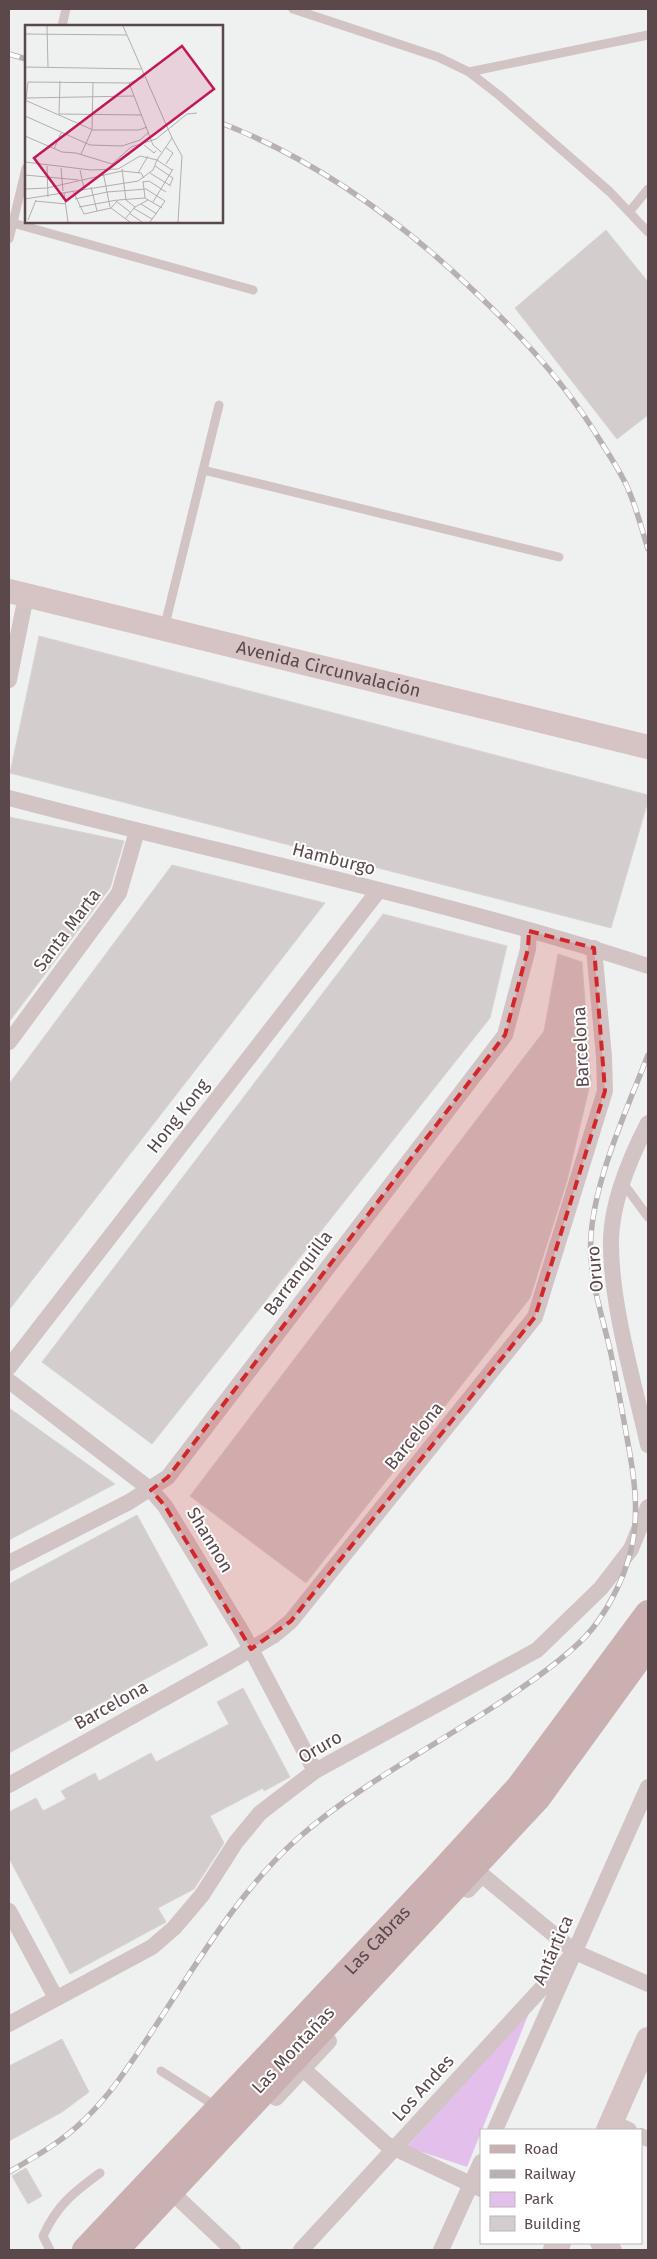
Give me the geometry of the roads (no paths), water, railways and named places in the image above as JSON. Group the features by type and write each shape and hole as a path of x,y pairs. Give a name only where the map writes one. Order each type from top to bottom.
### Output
{"main road":[{"name":"Las Cabras","path":"85,2250 435,1879 519,1787 648,1613"},
{"name":"Las Cabras","path":"116,2250 537,1799 648,1646"}],"street":[{"name":"Avenida Circunvalación","path":"17,593 648,747"},
{"path":"9,680 17,593"},
{"name":"Hamburgo","path":"9,798 379,890 594,948 648,966"},
{"name":"Santa Marta","path":"9,1042 120,893 136,831"},
{"name":"Hong Kong","path":"9,1367 379,890"},
{"name":"Barranquilla","path":"9,1563 151,1490 168,1477 505,1035 528,949 529,931"},
{"name":"Barcelona","path":"9,1785 251,1649 273,1636 291,1621 535,1317 604,1091 604,1057 594,948"},
{"name":"Oruro","path":"648,1123 635,1148 618,1197 611,1237 614,1277 648,1445"},
{"name":"Shannon","path":"9,1381 151,1490 176,1521 251,1649 314,1771"},
{"name":"Oruro","path":"9,2024 152,1947 174,1928 202,1895 236,1842 260,1813 314,1771 537,1650 601,1588 632,1549 648,1507"},
{"name":"Antártica","path":"495,2129 648,1787"},
{"name":"Las Montañas","path":"132,2250 303,2069 482,1875 575,1952"},
{"path":"9,1911 56,1998"},
{"path":"575,1952 648,1984"},
{"name":"Los Andes","path":"301,2250 575,1952"},
{"path":"616,2128 648,2039"},
{"path":"303,2069 386,2144 476,2187"},
{"path":"441,2250 476,2187 480,2167"},
{"path":"180,2200 233,2250"},
{"path":"600,2244 614,2250"}],"lane":[{"path":"62,25 66,9"},
{"path":"293,9 438,56 469,72 500,96 630,211 648,232"},
{"path":"469,72 648,35"},
{"path":"9,239 11,223 25,172"},
{"path":"630,211 648,189"},
{"path":"11,223 252,290"},
{"path":"164,629 219,405"},
{"path":"203,470 559,557"},
{"path":"623,1183 648,1217"},
{"path":"161,2071 219,2108"},
{"path":"45,2249 43,2236 54,2215 69,2196 100,2173"}],"railway":[{"path":"9,54 25,59"},
{"path":"222,123 291,155 356,195 418,241 493,309 543,362 588,421 626,485 648,549"},
{"path":"9,2172 58,2142 84,2120 102,2101 119,2080 235,1908 254,1883 297,1839 342,1803 540,1675 585,1637 607,1607 628,1561 634,1536 636,1508 632,1465 611,1354 594,1282 591,1234 595,1208 609,1155 648,1055"}]}
